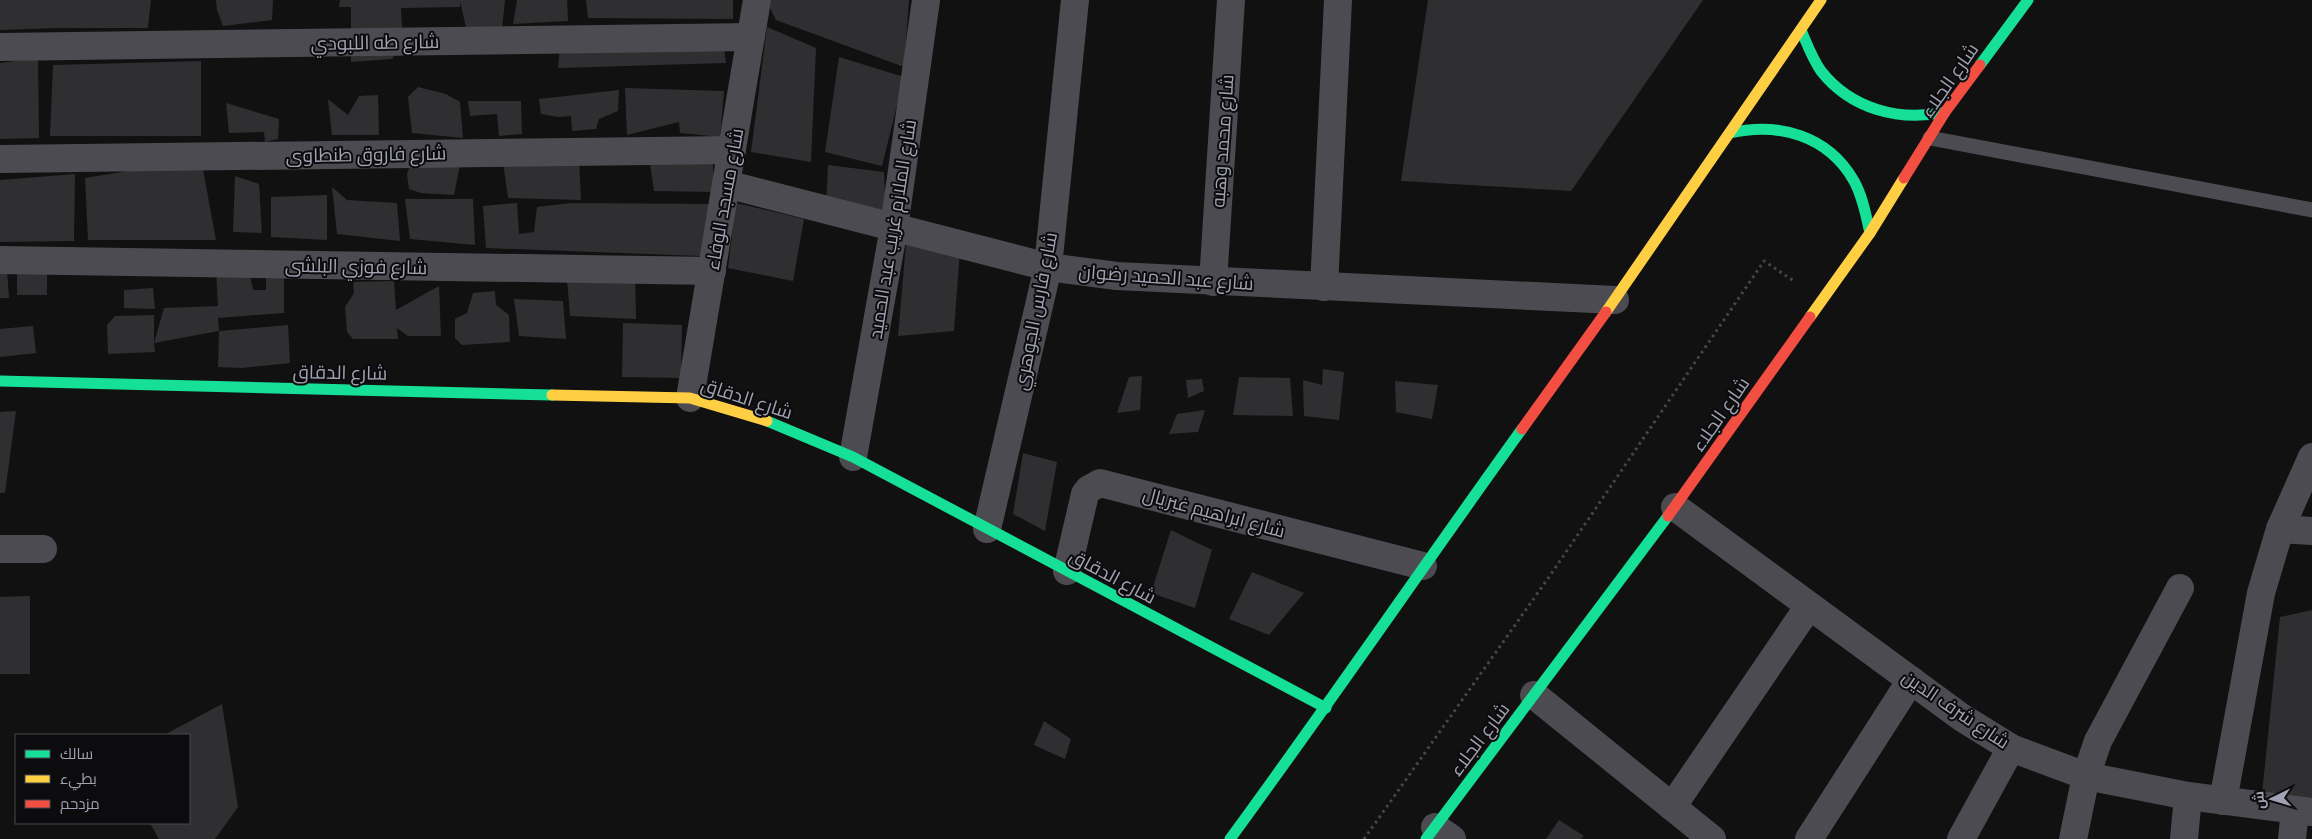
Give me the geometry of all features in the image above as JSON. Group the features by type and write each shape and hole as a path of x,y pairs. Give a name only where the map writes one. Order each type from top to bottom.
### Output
{"main road":[{"path":"1230,839 1326,708 1423,566 1615,300 1821,0"},
{"name":"شارع الجلاء","path":"1438,835 1534,694 1675,507 1870,233 1946,112 2028,0"},
{"path":"1801,30 1813,58 1827,77 1856,101 1884,113 1915,116 1946,112"},
{"path":"1730,133 1758,128 1786,131 1812,141 1835,158 1853,180 1864,205 1870,233"},
{"name":"شارع الدقاق","path":"0,381 690,398 763,419 853,456 1326,708"}],"street":[{"name":"شارع مسجد الوفاء","path":"690,398 757,0"},
{"name":"شارع الملازم غريب عبد الحميد","path":"853,456 894,227 926,0"},
{"name":"شارع فارس الجوهري","path":"987,529 1048,266 1075,0"},
{"name":"شارع محمد وهبه","path":"1213,282 1231,0"},
{"path":"1324,287 1338,0"},
{"name":"شارع طه اللبودي","path":"0,48 751,37"},
{"name":"شارع فاروق طنطاوى","path":"0,159 732,150"},
{"name":"شارع عبد الحميد رضوان","path":"726,184 1048,266 1116,276 1615,300"},
{"name":"شارع فوزي البلشى","path":"0,260 712,271"},
{"path":"2223,801 2261,593 2280,529 2312,457"},
{"name":"شارع ابراهيم غبريال","path":"1067,571 1085,494 1089,489 1100,483 1423,566"},
{"name":"شارع شرف الدين","path":"1675,507 1961,717 2011,748 2086,776 2188,796 2304,811"},
{"path":"2280,529 2312,531"},
{"path":"0,548 43,549"},
{"path":"2073,839 2086,776 2098,741 2180,588"},
{"path":"1672,806 1809,606"},
{"path":"1809,839 1910,680"},
{"path":"1534,694 1712,839"},
{"path":"1961,839 2011,748"},
{"path":"2184,839 2188,796"},
{"path":"2292,839 2304,811"}],"lane":[{"path":"1930,138 2312,210"}],"path":[{"path":"1364,839 1549,577 1764,261 1822,300"}],"building":[{"path":"0,0 151,0 148,28 0,30"},
{"path":"216,0 273,0 272,20 223,26 217,10"},
{"path":"340,0 505,0 502,29 467,32 460,1 460,7 401,8 403,42 392,59 351,62 351,7 339,7"},
{"path":"517,0 567,0 568,21 513,24"},
{"path":"586,0 733,0 733,19 588,18"},
{"path":"771,0 909,0 904,67 776,20 770,8"},
{"path":"1428,0 1703,0 1571,191 1401,181"},
{"path":"767,27 816,48 811,162 751,152"},
{"path":"724,47 726,63 558,68 560,48"},
{"path":"839,57 904,77 882,166 825,152"},
{"path":"38,58 39,138 0,139 0,63"},
{"path":"201,61 201,136 50,136 53,65"},
{"path":"418,87 446,94 460,102 463,138 412,133 408,97"},
{"path":"625,88 724,91 720,137 680,133 679,122 627,135"},
{"path":"619,90 618,111 599,119 596,129 572,131 571,116 558,117 541,114 539,99"},
{"path":"378,95 379,135 332,135 328,99 348,115 359,96"},
{"path":"468,101 521,101 522,134 499,136 497,114 470,116"},
{"path":"226,103 279,119 278,139 265,142 264,132 229,133"},
{"path":"712,155 715,192 654,191 650,164"},
{"path":"579,156 581,200 508,198 503,162"},
{"path":"201,159 216,240 88,240 85,178"},
{"path":"461,160 454,195 421,193 409,189 407,175 410,164"},
{"path":"828,165 884,172 886,216 826,206"},
{"path":"75,174 74,241 0,242 0,180"},
{"path":"235,176 259,184 262,233 233,232"},
{"path":"332,187 347,200 397,203 400,241 337,234"},
{"path":"327,195 327,240 271,237 271,197"},
{"path":"405,199 473,199 475,245 410,239"},
{"path":"517,203 519,234 534,232 537,207 571,203 713,204 701,256 486,248 483,206"},
{"path":"736,203 804,219 793,281 728,268"},
{"path":"906,244 960,250 954,331 898,336"},
{"path":"0,269 7,269 9,298 0,298"},
{"path":"17,269 47,269 47,295 17,295"},
{"path":"216,269 249,270 253,290 266,290 266,272 284,271 284,313 218,318 219,331 154,343 164,308 218,306"},
{"path":"635,273 636,319 570,316 567,279"},
{"path":"394,281 396,310 439,286 441,336 408,336 397,328 398,339 353,339 347,332 345,307 354,293 353,282"},
{"path":"153,288 155,309 124,308 124,290"},
{"path":"495,291 496,305 509,315 510,342 462,345 455,338 455,319 467,313 473,293"},
{"path":"514,299 563,301 566,339 519,336"},
{"path":"154,315 155,352 108,354 107,325 115,316"},
{"path":"623,323 682,325 681,378 622,377"},
{"path":"288,325 290,363 242,368 218,367 219,331"},
{"path":"33,326 36,353 0,357 0,329"},
{"path":"1323,369 1344,372 1339,420 1304,416 1303,380 1322,385"},
{"path":"1142,376 1140,410 1117,413 1129,377"},
{"path":"1239,377 1290,378 1293,416 1233,415"},
{"path":"1202,379 1204,391 1188,398 1186,380"},
{"path":"1395,381 1438,385 1432,419 1396,412"},
{"path":"1205,410 1198,432 1169,434 1177,414"},
{"path":"16,411 5,493 0,493 0,412"},
{"path":"1023,453 1057,462 1045,531 1013,514"},
{"path":"1171,530 1212,550 1195,608 1151,593"},
{"path":"1252,572 1304,593 1269,635 1229,619"},
{"path":"30,596 30,674 0,674 0,597"},
{"path":"2312,610 2312,799 2262,794 2280,617"},
{"path":"222,704 238,807 215,839 159,839 151,824 190,824 190,734 166,734"},
{"path":"1044,721 1071,739 1065,759 1034,745"},
{"path":"1559,820 1584,836 1581,839 1546,839"}],"traffic: fast":[{"path":"1980,65 2028,0"},
{"path":"1801,30 1812,56 1821,71 1833,84 1861,103 1877,110 1910,115 1928,115 1945,112"},
{"path":"1730,133 1766,129 1783,131 1816,143 1843,165 1854,181 1860,193 1870,233"},
{"path":"0,381 552,395"},
{"path":"767,421 853,457 1326,708"},
{"path":"1230,839 1522,429"},
{"path":"1426,839 1668,516"}],"traffic: slow":[{"path":"1606,312 1821,0"},
{"path":"1810,317 1870,233 1904,178"},
{"path":"552,395 690,398 767,421"}],"traffic: jam":[{"path":"1904,178 1945,112 1980,65"},
{"path":"1522,429 1606,312"},
{"path":"1668,516 1810,317"}]}
